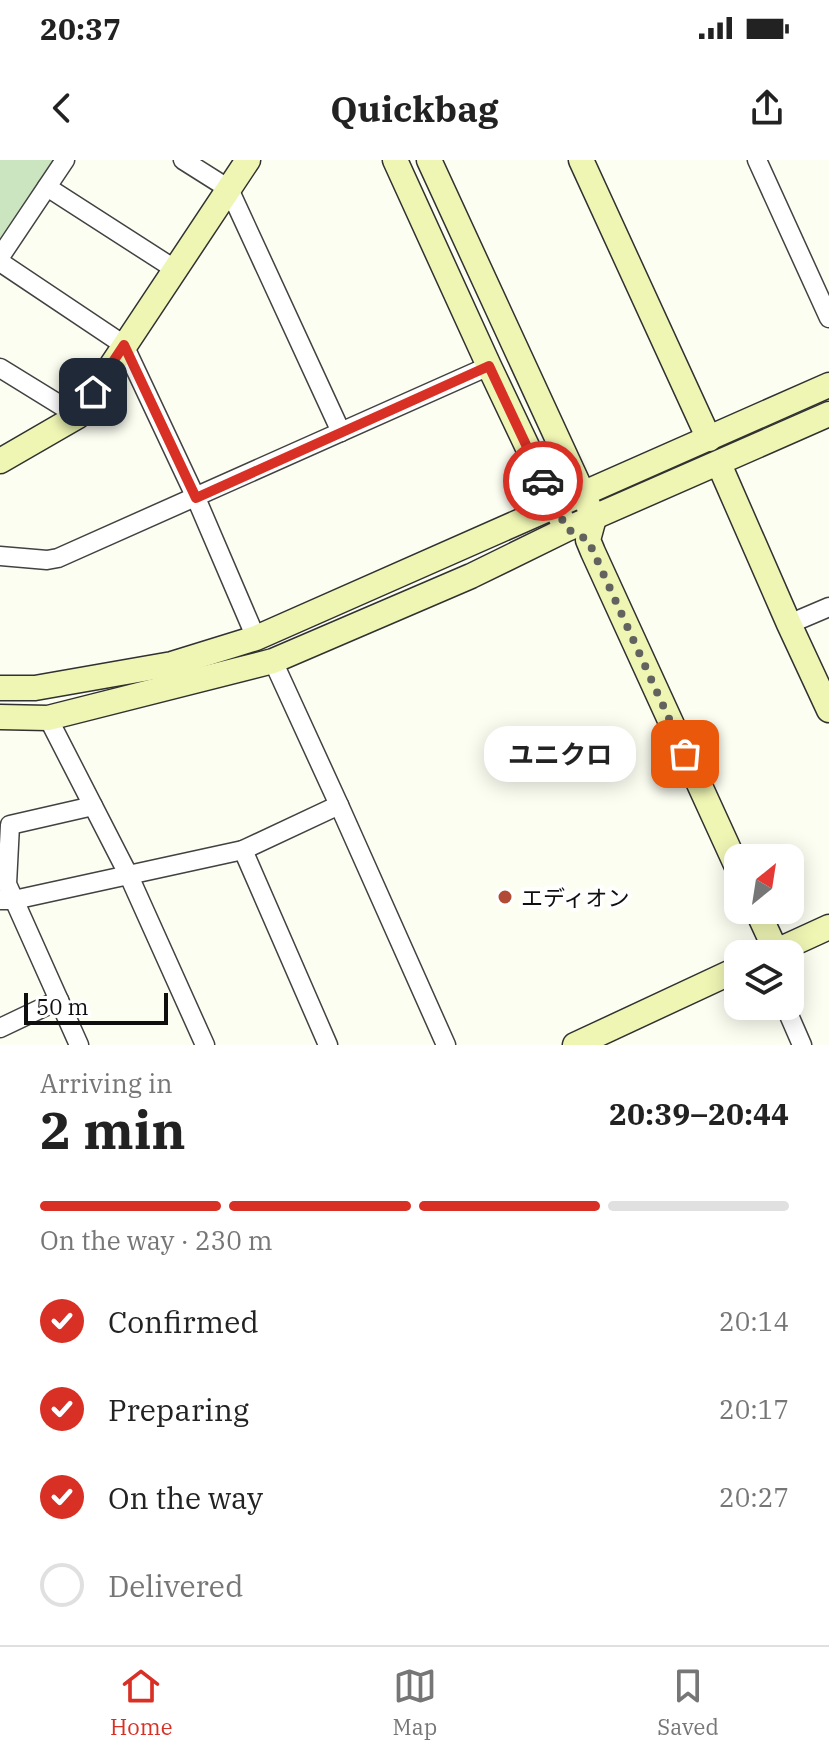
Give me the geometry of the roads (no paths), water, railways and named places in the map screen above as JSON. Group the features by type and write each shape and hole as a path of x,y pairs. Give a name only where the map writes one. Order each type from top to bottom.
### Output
{"street":[{"path":"65,160 0,259 124,345 196,498 256,638"},
{"path":"183,160 229,189 341,432"},
{"path":"0,461 78,416 248,160"},
{"path":"395,160 554,506 583,529"},
{"path":"429,160 582,494 583,529 727,844"},
{"path":"581,160 709,439"},
{"path":"757,160 829,318"},
{"path":"47,187 176,270"},
{"path":"0,556 58,558 489,366"},
{"path":"0,368 78,416"},
{"path":"0,688 35,688 172,664 256,638 829,385"},
{"path":"0,717 48,718 273,661 583,529 829,414"},
{"path":"719,464 829,710"},
{"path":"789,624 829,607"},
{"path":"273,661 446,1045"},
{"path":"48,718 129,876 205,1045"},
{"path":"7,900 243,850 339,805"},
{"path":"79,1045 7,900 10,825 93,806"},
{"path":"243,850 328,1045"},
{"path":"802,940 829,927"},
{"path":"575,1045 613,1037 724,977"},
{"path":"0,1028 59,1000"},
{"path":"791,1020 802,1045"}],"place":[{"name":"ユニクロ","path":"685,754"},
{"name":"エディオン","path":"505,897"}]}
